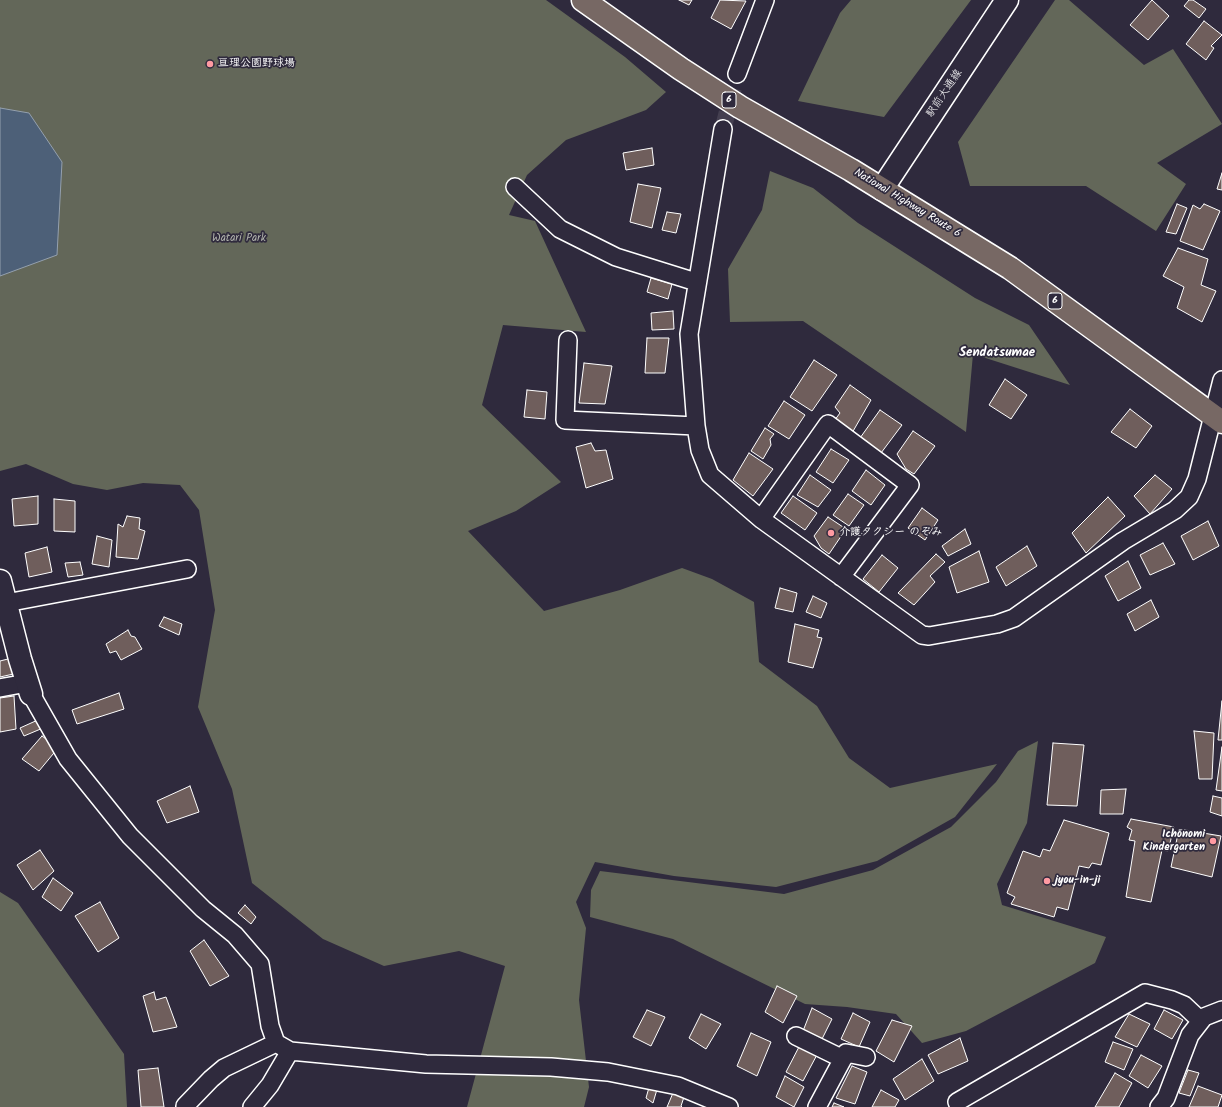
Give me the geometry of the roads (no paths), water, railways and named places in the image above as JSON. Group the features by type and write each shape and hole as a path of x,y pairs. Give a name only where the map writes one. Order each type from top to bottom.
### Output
{"highway":[{"name":"National Highway Route 6","path":"583,0 681,69 740,107 882,189 1010,268 1218,418"}],"main road":[{"name":"駅前大通線","path":"882,189 1007,0"},
{"path":"0,581 29,688"}],"street":[{"path":"737,74 765,0"},
{"path":"723,130 696,282 689,334 696,426 700,450 710,475 761,519 922,635 929,636 997,624 1014,618 1123,541 1175,510 1190,497 1218,418 1222,380"},
{"path":"514,187 560,229 616,257 696,282"},
{"path":"568,340 565,420 696,426"},
{"path":"761,519 828,424 910,484 841,577"},
{"path":"6,603 187,569"},
{"path":"0,688 29,688 68,759 130,836 203,909 235,935 260,964 270,1026 283,1047"},
{"path":"957,1102 1145,993 1184,1004 1201,1021"},
{"path":"1159,1107 1166,1098 1190,1034 1204,1017 1222,1010"},
{"path":"796,1036 843,1059"},
{"path":"252,1107 270,1085 283,1047"},
{"path":"185,1106 224,1068 283,1047 426,1064 551,1067 608,1072 678,1086 729,1107"},
{"path":"817,1107 846,1053 866,1057"}],"water":[{"path":"0,108 29,113 62,162 57,255 0,276"}],"tunnel":[{"path":"723,129 737,74"}],"place":[{"name":"亘理公園野球場","path":"210,64"},
{"name":"介護タクシー のぞみ","path":"831,533"},
{"name":"Ichōnomi Kindergarten","path":"1213,841"},
{"name":"jyou-in-ji","path":"1047,881"}],"district":[{"name":"Sendatsumae","path":"997,354"}],"park label":[{"name":"Watari Park","path":"239,239"}]}
